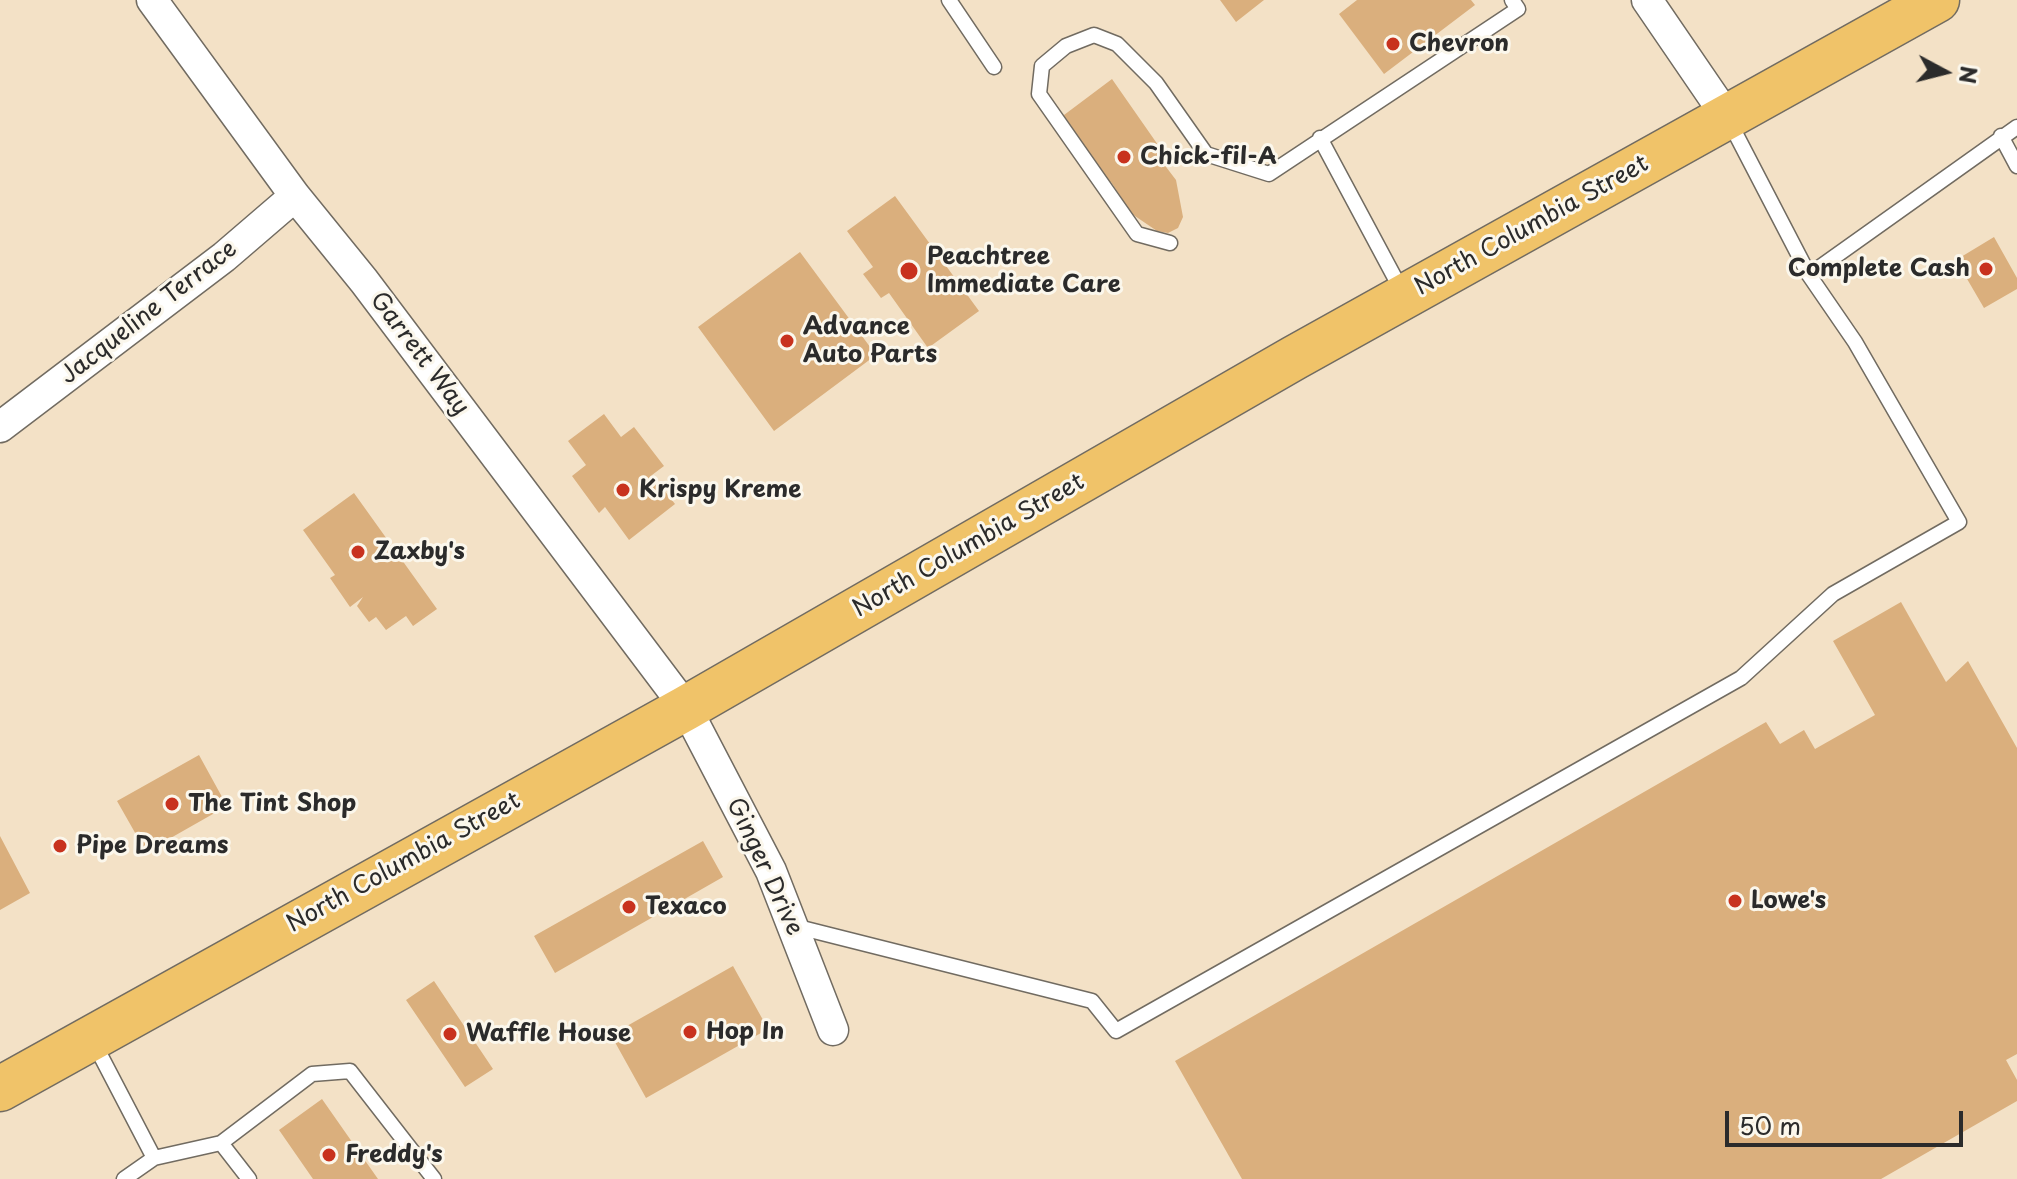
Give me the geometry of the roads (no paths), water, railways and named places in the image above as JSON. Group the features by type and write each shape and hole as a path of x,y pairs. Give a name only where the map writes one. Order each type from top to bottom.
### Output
{"main road":[{"name":"North Columbia Street","path":"0,1089 686,708 1405,297 1937,0"}],"street":[{"name":"Garrett Way","path":"152,0 295,196 364,281 686,708"},
{"path":"1647,0 1727,117"},
{"name":"Jacqueline Terrace","path":"0,427 224,257 295,196"},
{"name":"Ginger Drive","path":"686,708 771,871 833,1030"}],"lane":[{"path":"949,0 994,67"},
{"path":"1170,243 1137,234 1039,94 1042,66 1066,46 1094,35 1117,44 1156,83 1206,154 1269,174 1518,9 1512,0"},
{"path":"793,926 1092,1001 1116,1031 1741,678 1833,594 1959,522 1855,342 1809,275 1727,117"},
{"path":"1809,275 2017,127"},
{"path":"2001,136 2017,166"},
{"path":"1320,138 1405,297"},
{"path":"91,1037 154,1158"},
{"path":"124,1179 154,1158 221,1143 312,1074 350,1071 434,1179"},
{"path":"221,1143 249,1179"}],"place":[{"name":"Chevron","path":"1393,44"},
{"name":"Chick-fil-A","path":"1124,157"},
{"name":"Complete Cash","path":"1986,269"},
{"name":"Peachtree Immediate Care","path":"909,271"},
{"name":"Advance Auto Parts","path":"787,341"},
{"name":"Krispy Kreme","path":"623,490"},
{"name":"Zaxby's","path":"358,552"},
{"name":"The Tint Shop","path":"172,804"},
{"name":"Pipe Dreams","path":"60,846"},
{"name":"Lowe's","path":"1735,901"},
{"name":"Texaco","path":"629,907"},
{"name":"Hop In","path":"690,1032"},
{"name":"Waffle House","path":"450,1034"},
{"name":"Freddy's","path":"329,1155"}]}
